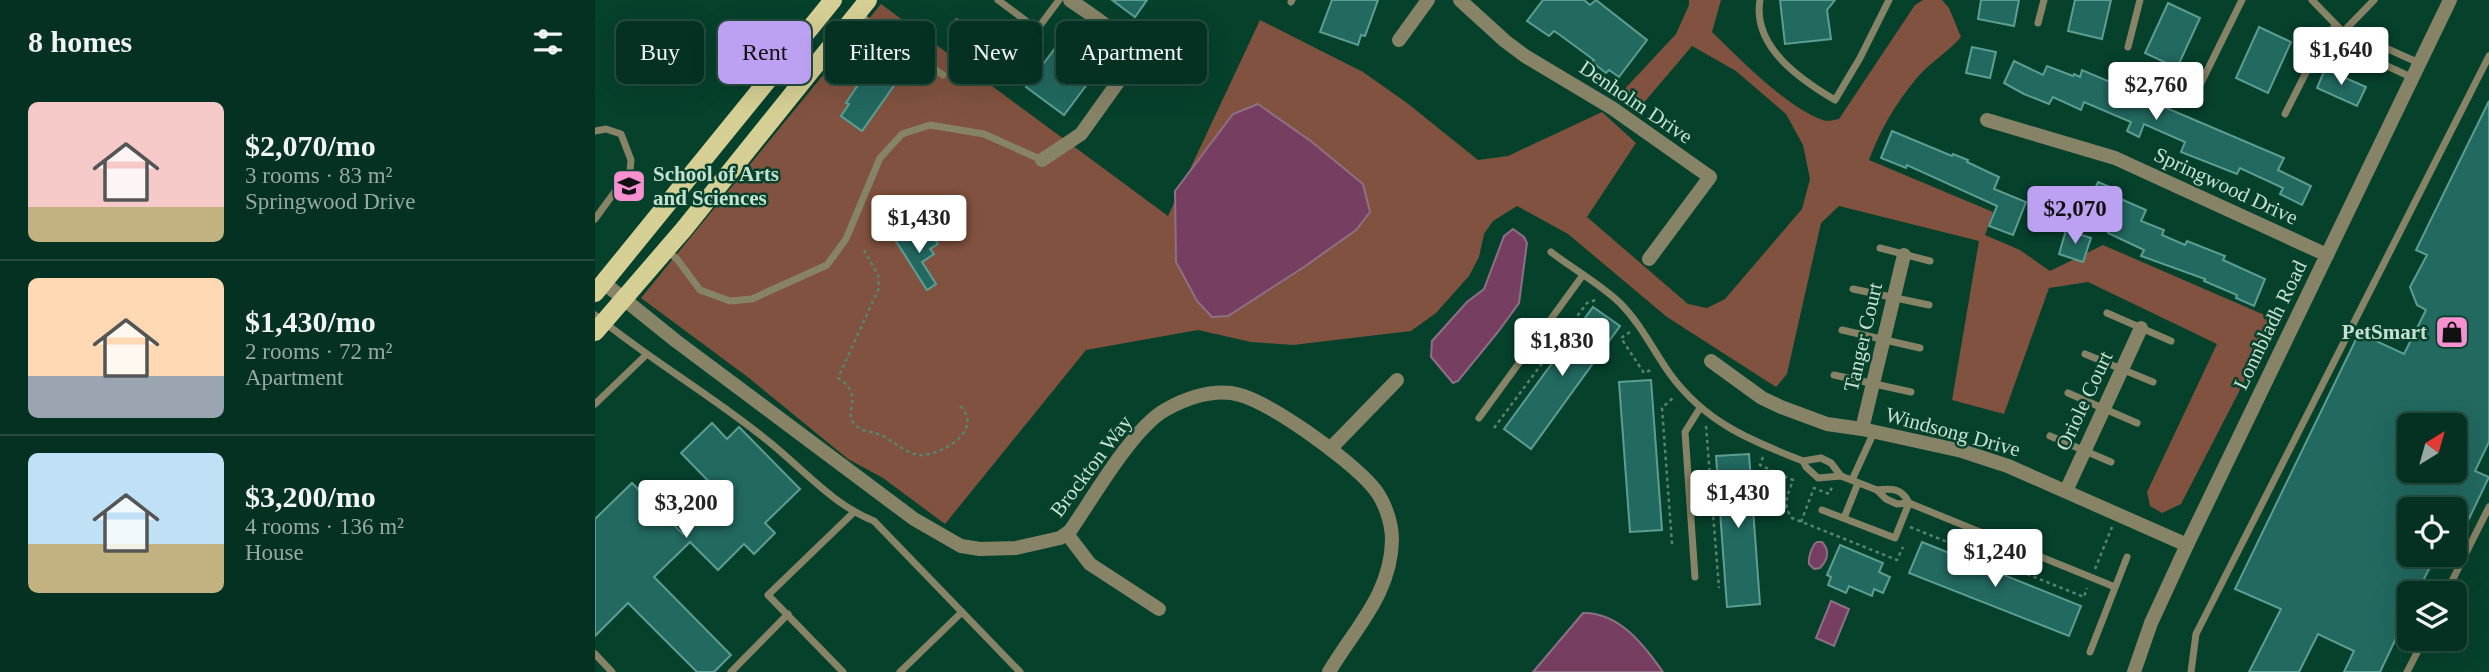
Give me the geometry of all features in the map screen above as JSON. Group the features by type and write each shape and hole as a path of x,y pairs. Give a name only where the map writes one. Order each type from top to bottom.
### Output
{"main road":[{"path":"599,288 833,0"},
{"path":"598,323 625,300 863,7 839,0"},
{"path":"730,128 751,145"}],"street":[{"path":"1042,160 1081,134 1132,64 1130,49 1070,0"},
{"path":"1399,40 1427,0"},
{"name":"Denholm Drive","path":"1460,0 1525,56 1612,108 1710,177 1649,259"},
{"name":"Lonnbladh Road","path":"2134,672 2151,623 2187,545 2450,0"},
{"name":"Springwood Drive","path":"1987,120 2115,158 2327,255"},
{"name":"Tanger Court","path":"1868,430 1873,384 1904,255"},
{"name":"Brockton Way","path":"599,288 625,300 914,519 961,546 980,549 1016,548 1060,538 1067,534 1143,428 1162,412 1198,396 1232,393 1252,398 1330,449 1372,486 1382,501 1392,537 1391,564 1387,580 1329,672"},
{"name":"Oriole Court","path":"2066,491 2141,328"},
{"name":"Windsong Drive","path":"1711,361 1762,398 1781,407 1827,424 1868,430 1962,451 2008,466 2187,545"},
{"path":"1330,449 1397,380"},
{"path":"1067,534 1090,564 1159,610"}],"lane":[{"path":"998,0 1026,21"},
{"path":"1042,22 1059,0"},
{"path":"1760,0 1758,9 1762,26 1773,50 1791,71 1835,100 1889,0"},
{"path":"2038,23 2044,0"},
{"path":"2128,47 2140,0"},
{"path":"2200,85 2242,0"},
{"path":"2312,0 2343,32 2357,52 2413,78"},
{"path":"2343,32 2374,0"},
{"path":"863,7 943,75"},
{"path":"2285,114 2323,39 2336,25"},
{"path":"2343,32 2359,36 2419,63"},
{"path":"2191,672 2196,634 2489,56"},
{"path":"666,250 677,259 700,290 730,301 752,299 827,265 846,239 880,159 902,134 930,125 984,134 1042,160"},
{"path":"595,131 607,129 621,134 631,160 630,171 595,219"},
{"path":"1880,248 1930,261"},
{"path":"1551,252 1619,302 1642,328 1669,372 1689,398 1714,419 1737,433 1803,461 1821,458 1831,463 1841,476"},
{"path":"1479,418 1583,275"},
{"path":"1853,289 1929,305"},
{"path":"2107,313 2171,341"},
{"path":"598,323 766,439 853,513 873,521 1020,672"},
{"path":"1842,330 1920,348"},
{"path":"2085,354 2153,382"},
{"path":"595,404 646,355"},
{"path":"1833,375 1911,392"},
{"path":"2068,393 2137,423"},
{"path":"1695,577 1685,432 1700,408"},
{"path":"1844,518 1868,430"},
{"path":"2050,436 2111,462"},
{"path":"1803,461 1818,478 1841,476 1877,490 1885,499 1897,504 1909,503 2115,587"},
{"path":"1822,510 1895,538 1909,503 1899,491 1889,488 1877,490"},
{"path":"2452,581 2489,507"},
{"path":"843,672 768,595 853,513"},
{"path":"2089,652 2127,557"},
{"path":"900,672 962,612"},
{"path":"731,672 787,614"},
{"path":"2407,672 2418,651"},
{"path":"595,654 610,671"}],"path":[{"path":"864,250 878,275 879,288 838,378 850,385 853,392 850,418 853,424 864,431 880,434 908,453 923,455 951,445 964,433 967,416 958,404"},
{"path":"1494,428 1587,303 1600,298"},
{"path":"1632,331 1621,338 1644,373 1653,368 1660,378"},
{"path":"1672,544 1662,408 1675,396"},
{"path":"1700,422 1715,432"},
{"path":"1706,426 1719,588"},
{"path":"1756,454 1763,456 1760,465 1793,480 1786,506 1792,518 1897,560 1906,538"},
{"path":"1801,522 1814,488 1829,494 1833,484"},
{"path":"2095,569 2113,525"},
{"path":"1910,527 2084,597 2089,585"}],"shaded area":[{"path":"1689,0 1721,0 1712,32 1779,94 1809,114 1827,121 1839,119 1915,5 1923,0 1942,0 1949,8 1961,37 1921,73 1909,88 1883,128 1869,160 1993,212 1985,235 2020,250 2050,271 2103,245 2276,320 2181,504 2162,513 2150,506 2147,492 2217,344 2088,282 2049,288 2004,414 1952,400 1979,241 1839,206 1821,223 1787,374 1776,387 1667,317 1568,234 1517,206 1493,221 1484,234 1479,257 1469,276 1436,313 1411,331 1293,345 1251,342 1198,330 1086,350 945,524 883,478 848,459 749,378 641,298 825,73 825,84 935,84 935,44 949,54 949,84 989,84 1168,216 1260,20 1363,72 1407,103 1478,160 1508,156 1602,112 1636,143 1587,217 1688,304 1707,308 1725,299 1802,209 1810,179 1803,145 1786,114 1736,71 1692,46 1641,106 1620,94 1676,34"},
{"path":"881,4 904,21 867,21"},
{"path":"1258,104 1312,142 1363,184 1370,212 1356,230 1304,267 1228,316 1212,317 1197,301 1176,262 1175,191 1233,114"},
{"path":"1513,229 1524,237 1527,243 1519,303 1458,381 1453,383 1431,357 1432,341 1467,302 1484,289 1504,236"},
{"path":"1817,542 1825,545 1827,555 1820,568 1814,569 1809,564 1809,558"},
{"path":"1831,601 1849,609 1834,646 1816,638"},
{"path":"1583,613 1596,614 1619,624 1639,641 1663,672 1533,672"}],"building":[{"path":"1112,0 1147,0 1135,17"},
{"path":"1332,0 1378,0 1365,36 1361,35 1358,45 1320,32"},
{"path":"1543,0 1584,0 1590,5 1596,0 1647,40 1619,77 1609,70 1606,73 1592,62 1594,60 1554,31 1549,36 1527,21"},
{"path":"1780,0 1835,0 1827,10 1831,39 1785,44"},
{"path":"1981,0 2019,0 2014,26 1978,19"},
{"path":"2075,0 2111,0 2102,39 2068,31"},
{"path":"2168,3 2200,18 2177,68 2145,53"},
{"path":"2259,27 2291,42 2268,93 2236,78"},
{"path":"1056,47 1056,84 1087,84 1064,115 1026,87 1028,84 1042,84 1042,66"},
{"path":"1972,47 1996,52 1990,78 1966,73"},
{"path":"2014,61 2043,75 2047,66 2080,77 2082,70 2110,82 2112,78 2137,88 2138,86 2168,99 2164,107 2284,158 2278,170 2311,186 2302,205 2280,194 2283,188 2240,168 2237,174 2181,152 2185,142 2144,124 2139,137 2127,131 2131,122 2084,102 2081,110 2053,97 2049,104 2024,94 2004,83"},
{"path":"2325,69 2366,87 2357,106 2317,88"},
{"path":"859,84 895,84 862,131 841,116 849,104 846,103"},
{"path":"2489,101 2489,442 2475,471 2489,477 2467,523 2467,497 2397,497 2397,567 2430,567 2423,581 2397,581 2397,636 2380,672 2344,672 2354,651 2318,634 2299,672 2249,672 2281,609 2235,589 2359,333 2404,354 2426,310 2417,305 2410,287 2427,255 2416,250"},
{"path":"1892,131 1968,160 1967,162 1999,177 1994,189 2026,202 2013,235 1989,226 1997,206 1907,165 1906,168 1881,158"},
{"path":"2098,182 2117,190 2114,196 2146,210 2141,221 2164,230 2162,235 2185,245 2187,241 2225,256 2223,260 2265,279 2254,306 2236,298 2237,295 2204,281 2205,279 2141,256 2144,250 2108,233 2114,219 2087,207"},
{"path":"2066,230 2091,238 2083,262 2059,254"},
{"path":"911,232 920,241 931,234 938,244 930,249 934,254 922,262 936,284 927,290 896,241"},
{"path":"1593,307 1620,326 1531,449 1504,429"},
{"path":"1651,380 1662,530 1630,532 1619,382"},
{"path":"712,423 727,439 739,427 800,489 765,523 775,533 754,554 744,544 718,570 690,542 654,577 731,655 714,672 697,672 628,603 595,636 595,519 632,483 683,534 722,495 681,453"},
{"path":"1749,454 1760,604 1727,607 1716,456"},
{"path":"1922,542 2081,606 2069,636 1909,573"},
{"path":"1840,545 1883,563 1879,572 1890,577 1883,593 1874,589 1872,596 1849,586 1846,593 1828,585 1831,577 1827,575"}],"place":[{"name":"School of Arts and Sciences","path":"629,186"},
{"name":"PetSmart","path":"2452,332"}]}
